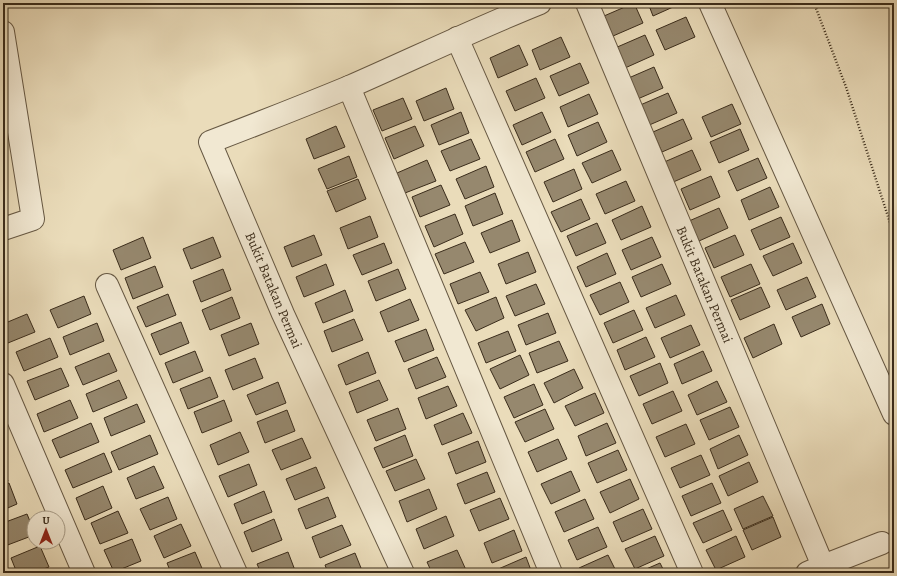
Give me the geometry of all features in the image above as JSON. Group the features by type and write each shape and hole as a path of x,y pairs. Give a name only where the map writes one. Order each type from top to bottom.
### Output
{"street":[{"name":"Bukit Batakan Permai","path":"403,573 283,314 210,142 349,87 457,38 540,3"},
{"name":"Bukit Batakan Permai","path":"587,3 818,571"},
{"path":"710,3 894,414"},
{"path":"3,32 34,219 3,229"},
{"path":"457,38 692,573"},
{"path":"349,87 552,573"},
{"path":"107,285 236,573"},
{"path":"3,384 84,573"},
{"path":"818,571 882,543"}],"path":[{"path":"814,3 846,87 894,235"}],"building":[{"path":"634,3 643,23 613,36 604,16"},
{"path":"648,3 682,3 653,16"},
{"path":"686,17 695,37 665,50 656,30"},
{"path":"645,35 654,55 625,68 615,48"},
{"path":"561,37 570,57 540,70 532,50"},
{"path":"519,45 528,65 498,78 490,58"},
{"path":"580,63 589,83 559,96 550,76"},
{"path":"654,67 663,88 633,101 624,80"},
{"path":"536,78 545,98 515,111 506,91"},
{"path":"446,88 454,109 424,121 416,101"},
{"path":"668,93 677,113 647,126 638,106"},
{"path":"589,94 598,114 568,127 560,107"},
{"path":"403,98 412,119 382,131 373,110"},
{"path":"732,104 741,124 711,137 702,117"},
{"path":"461,112 469,133 439,145 431,125"},
{"path":"542,112 551,132 522,145 513,125"},
{"path":"683,119 692,139 662,152 653,132"},
{"path":"598,122 607,142 577,156 568,135"},
{"path":"336,126 345,147 314,159 306,139"},
{"path":"415,126 424,146 394,159 385,138"},
{"path":"740,129 749,150 719,163 710,142"},
{"path":"471,139 480,159 450,171 441,151"},
{"path":"555,139 564,159 535,172 526,152"},
{"path":"612,150 621,170 592,183 582,163"},
{"path":"692,150 701,170 671,183 662,163"},
{"path":"349,156 357,177 327,189 318,169"},
{"path":"758,158 767,178 737,191 728,171"},
{"path":"427,160 436,181 405,193 397,173"},
{"path":"486,166 494,187 465,199 456,179"},
{"path":"574,169 582,189 553,202 544,182"},
{"path":"711,176 720,197 690,210 681,189"},
{"path":"358,179 366,199 336,212 327,191"},
{"path":"626,181 635,201 605,214 596,194"},
{"path":"441,185 450,205 420,217 412,197"},
{"path":"770,187 779,207 749,220 741,200"},
{"path":"495,193 503,214 473,226 465,206"},
{"path":"581,199 590,219 561,232 551,212"},
{"path":"642,206 651,227 621,240 612,220"},
{"path":"719,208 728,228 699,241 689,221"},
{"path":"455,214 463,234 434,247 425,226"},
{"path":"370,216 378,237 348,249 340,228"},
{"path":"781,217 790,237 760,250 751,230"},
{"path":"512,220 520,241 490,253 481,233"},
{"path":"597,223 606,243 576,256 567,236"},
{"path":"314,235 322,255 292,267 284,247"},
{"path":"735,235 744,255 714,268 705,248"},
{"path":"143,237 151,258 121,270 113,250"},
{"path":"213,237 221,257 191,269 183,249"},
{"path":"652,237 661,257 631,270 622,250"},
{"path":"465,242 474,262 444,274 435,254"},
{"path":"384,243 392,263 362,275 353,255"},
{"path":"793,243 802,263 773,276 763,256"},
{"path":"528,252 536,272 506,284 498,264"},
{"path":"607,253 616,274 586,287 577,267"},
{"path":"326,264 334,285 304,297 296,277"},
{"path":"662,264 671,284 641,297 632,277"},
{"path":"751,264 760,284 730,297 721,277"},
{"path":"155,266 163,287 133,299 125,278"},
{"path":"223,269 231,290 201,302 193,281"},
{"path":"398,269 406,289 376,301 368,281"},
{"path":"480,272 489,292 458,304 450,284"},
{"path":"807,277 816,297 786,310 777,290"},
{"path":"620,282 629,302 600,315 590,295"},
{"path":"536,284 545,304 515,316 506,296"},
{"path":"761,287 770,307 740,320 731,300"},
{"path":"345,290 353,311 323,323 315,303"},
{"path":"168,294 176,315 146,327 137,307"},
{"path":"676,295 685,315 655,328 646,308"},
{"path":"84,296 91,314 58,328 50,310"},
{"path":"232,297 240,318 210,330 202,310"},
{"path":"496,297 504,318 476,331 465,310"},
{"path":"410,299 419,320 388,332 380,312"},
{"path":"822,304 830,324 801,337 792,317"},
{"path":"634,310 643,330 613,343 604,323"},
{"path":"548,313 556,333 526,345 518,325"},
{"path":"27,314 35,332 3,345 3,324"},
{"path":"354,319 363,340 332,352 324,331"},
{"path":"181,322 189,343 160,355 151,334"},
{"path":"97,323 104,341 70,355 63,337"},
{"path":"251,323 259,344 229,356 221,335"},
{"path":"774,324 782,344 753,358 744,338"},
{"path":"691,325 700,345 670,358 661,338"},
{"path":"426,329 434,350 404,362 395,341"},
{"path":"508,331 516,351 486,363 478,343"},
{"path":"646,337 655,357 625,370 617,350"},
{"path":"50,338 58,357 24,371 16,352"},
{"path":"559,341 568,361 537,373 529,353"},
{"path":"195,351 203,371 173,383 165,363"},
{"path":"703,351 712,371 682,384 674,364"},
{"path":"368,352 376,373 346,385 338,365"},
{"path":"109,353 117,371 83,385 75,367"},
{"path":"520,355 529,375 500,389 490,369"},
{"path":"437,357 446,377 416,389 408,369"},
{"path":"255,358 263,378 233,390 225,370"},
{"path":"660,363 668,383 639,396 630,376"},
{"path":"61,368 69,386 35,400 27,381"},
{"path":"574,369 583,388 554,403 544,383"},
{"path":"210,377 218,397 188,409 180,389"},
{"path":"119,380 127,398 93,412 86,394"},
{"path":"379,380 388,400 357,413 349,392"},
{"path":"717,381 727,402 697,415 688,395"},
{"path":"278,382 286,403 256,415 247,395"},
{"path":"534,384 543,405 514,418 504,397"},
{"path":"448,386 457,406 426,419 418,398"},
{"path":"673,391 682,411 652,424 643,404"},
{"path":"595,393 604,413 575,426 565,406"},
{"path":"70,400 78,418 44,432 37,414"},
{"path":"224,400 232,421 202,433 194,412"},
{"path":"137,404 145,422 111,436 104,418"},
{"path":"730,407 739,427 709,440 700,420"},
{"path":"398,408 406,429 376,441 367,420"},
{"path":"545,409 554,429 525,442 515,422"},
{"path":"287,410 295,431 265,443 257,422"},
{"path":"463,413 472,433 442,445 434,425"},
{"path":"91,423 99,442 60,458 52,440"},
{"path":"607,423 616,443 586,456 578,436"},
{"path":"686,424 695,444 665,457 656,437"},
{"path":"240,432 249,452 218,465 210,445"},
{"path":"150,435 158,454 119,470 111,452"},
{"path":"405,435 413,456 383,468 374,448"},
{"path":"739,435 748,455 718,469 710,449"},
{"path":"302,438 311,458 281,470 272,450"},
{"path":"558,439 567,459 537,472 528,452"},
{"path":"478,441 486,462 456,474 448,453"},
{"path":"618,450 627,470 597,483 588,463"},
{"path":"104,453 112,472 73,488 65,470"},
{"path":"701,455 710,475 680,488 671,468"},
{"path":"416,459 425,479 395,491 386,471"},
{"path":"749,462 758,482 728,496 719,476"},
{"path":"249,464 257,485 228,497 219,476"},
{"path":"154,466 164,488 136,499 127,478"},
{"path":"316,467 325,488 295,500 286,479"},
{"path":"3,468 8,481 3,483"},
{"path":"571,471 580,491 551,504 541,484"},
{"path":"487,472 495,492 465,504 457,484"},
{"path":"630,479 639,499 610,513 600,492"},
{"path":"9,483 17,504 3,510 3,486"},
{"path":"712,483 721,503 691,516 682,496"},
{"path":"103,486 112,508 85,520 76,498"},
{"path":"429,489 437,509 407,522 399,501"},
{"path":"264,491 272,512 242,524 234,504"},
{"path":"763,496 773,516 743,529 734,509"},
{"path":"168,497 177,519 150,530 140,509"},
{"path":"328,497 336,517 306,529 298,509"},
{"path":"500,498 509,519 479,531 470,510"},
{"path":"585,499 594,519 564,532 555,512"},
{"path":"643,509 652,529 622,542 613,522"},
{"path":"723,510 732,530 703,543 693,523"},
{"path":"118,511 128,533 100,544 91,523"},
{"path":"26,514 26,538 5,546 3,542 3,523"},
{"path":"446,516 454,536 424,549 416,529"},
{"path":"773,517 781,537 752,550 743,530"},
{"path":"274,519 282,540 252,552 244,532"},
{"path":"181,524 191,546 164,558 154,536"},
{"path":"342,525 351,545 320,558 312,537"},
{"path":"598,527 607,547 577,560 568,540"},
{"path":"514,530 522,551 492,563 484,543"},
{"path":"655,536 664,556 635,569 625,549"},
{"path":"736,536 745,557 716,570 706,550"},
{"path":"132,539 141,561 114,572 104,550"},
{"path":"30,550 42,550 49,567 33,573 17,573 11,558"},
{"path":"457,550 466,570 460,573 432,573 427,562"},
{"path":"195,552 204,573 171,573 167,563"},
{"path":"288,552 296,573 261,573 257,564"},
{"path":"355,553 363,573 328,573 325,565"},
{"path":"608,555 617,573 581,573 579,568"},
{"path":"526,557 532,573 497,573 496,570"},
{"path":"660,563 665,573 637,573"}]}
